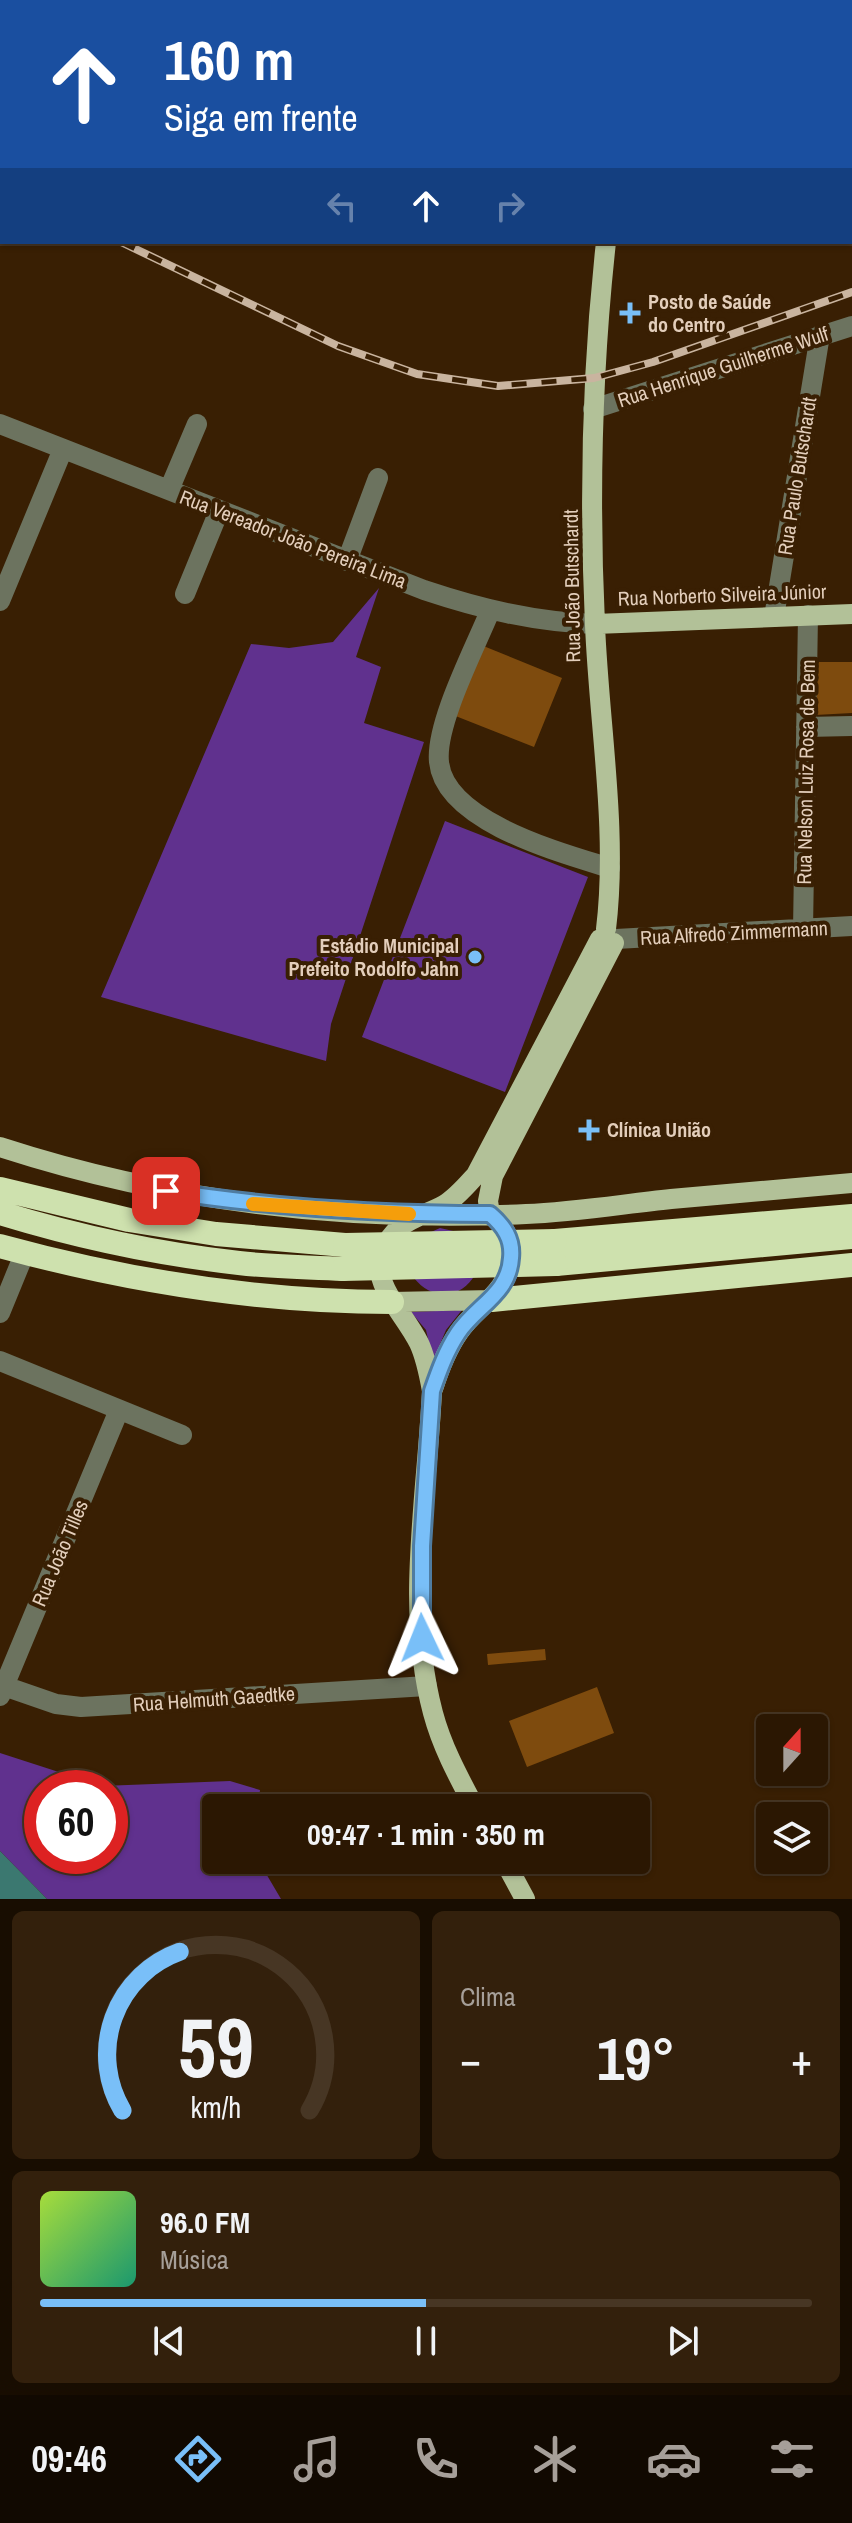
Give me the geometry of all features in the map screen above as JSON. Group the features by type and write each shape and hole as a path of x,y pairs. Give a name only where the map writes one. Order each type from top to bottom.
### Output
{"highway":[{"path":"0,1189 129,1220 272,1240 344,1257"},
{"path":"0,1213 98,1239 242,1264 344,1257 556,1252 852,1237"},
{"path":"556,1252 852,1216"},
{"path":"0,1246 88,1268 191,1287 266,1296 392,1302"},
{"path":"501,1299 852,1265"}],"main road":[{"name":"Rua João Butschardt","path":"490,1214 489,1188 609,938 610,868 595,624 593,409 597,323 606,244"},
{"name":"Rua Norberto Silveira Júnior","path":"595,624 852,614"},
{"name":"Rua João Butschardt","path":"423,1215 460,1193 484,1163 609,938"},
{"path":"0,1147 107,1179 225,1200 349,1212 527,1214 852,1183"},
{"path":"489,1188 527,1214"},
{"path":"432,1391 445,1357 466,1324 501,1299 512,1255 507,1234 490,1214"},
{"path":"423,1215 403,1224 383,1249 381,1279 416,1338 432,1391 420,1589 422,1638 427,1686 442,1740 468,1794"},
{"path":"392,1302 501,1299"},
{"path":"365,1302 381,1309 416,1338"},
{"path":"512,1874 525,1899"}],"street":[{"name":"Rua Henrique Guilherme Wulf","path":"593,409 852,326"},
{"name":"Rua Paulo Butschardt","path":"774,617 820,335"},
{"name":"Rua Vereador João Pereira Lima","path":"0,424 424,590 490,611 557,623 595,624"},
{"path":"169,490 197,424"},
{"path":"0,601 63,449"},
{"path":"347,561 378,478"},
{"path":"185,594 219,511"},
{"path":"490,611 447,714 439,760 443,780 463,803 526,841 610,868"},
{"name":"Rua Nelson Luiz Rosa de Bem","path":"803,930 808,615"},
{"path":"806,727 852,726"},
{"name":"Rua Alfredo Zimmermann","path":"609,938 852,926"},
{"path":"0,1313 25,1252"},
{"path":"0,1361 182,1435"},
{"name":"Rua João Tilles","path":"2,1691 119,1410"},
{"name":"Rua Helmuth Gaedtke","path":"2,1691 81,1707 427,1686"}],"shaded area":[{"path":"379,588 356,657 381,667 364,723 424,742 331,1024 326,1061 101,997 251,644 289,648 333,642"},
{"name":"Estádio Municipal Prefeito Rodolfo Jahn","path":"445,821 588,877 505,1092 362,1037"},
{"path":"440,1228 462,1233 476,1273 463,1288 447,1294 430,1291 414,1278 420,1237"},
{"path":"462,1310 446,1330 433,1361 426,1330 411,1312"},
{"path":"0,1753 53,1770 24,1770 24,1874 128,1874 128,1785 230,1781 260,1790 260,1794 202,1794 202,1874 266,1874 281,1899 47,1899 0,1851"}],"water":[{"path":"0,1851 47,1899 0,1899"}],"building":[{"path":"481,645 562,678 534,747 453,715"},
{"path":"815,662 852,662 852,713 815,715"},
{"path":"545,1649 546,1660 488,1665 487,1654"},
{"path":"597,1687 614,1733 527,1767 509,1721"}],"railway":[{"path":"125,244 338,346 417,374 498,386 594,378 653,362 852,292"}],"slow traffic":[{"path":"253,1204 409,1214"}],"place":[{"name":"Posto de Saúde do Centro","path":"630,313"},
{"name":"Estádio Municipal Prefeito Rodolfo Jahn","path":"475,957"},
{"name":"Clínica União","path":"589,1130"}],"route":[{"path":"166,1191 239,1202 349,1212 490,1214 507,1234 512,1255 505,1283 459,1332 432,1391 420,1589 422,1638"}]}
